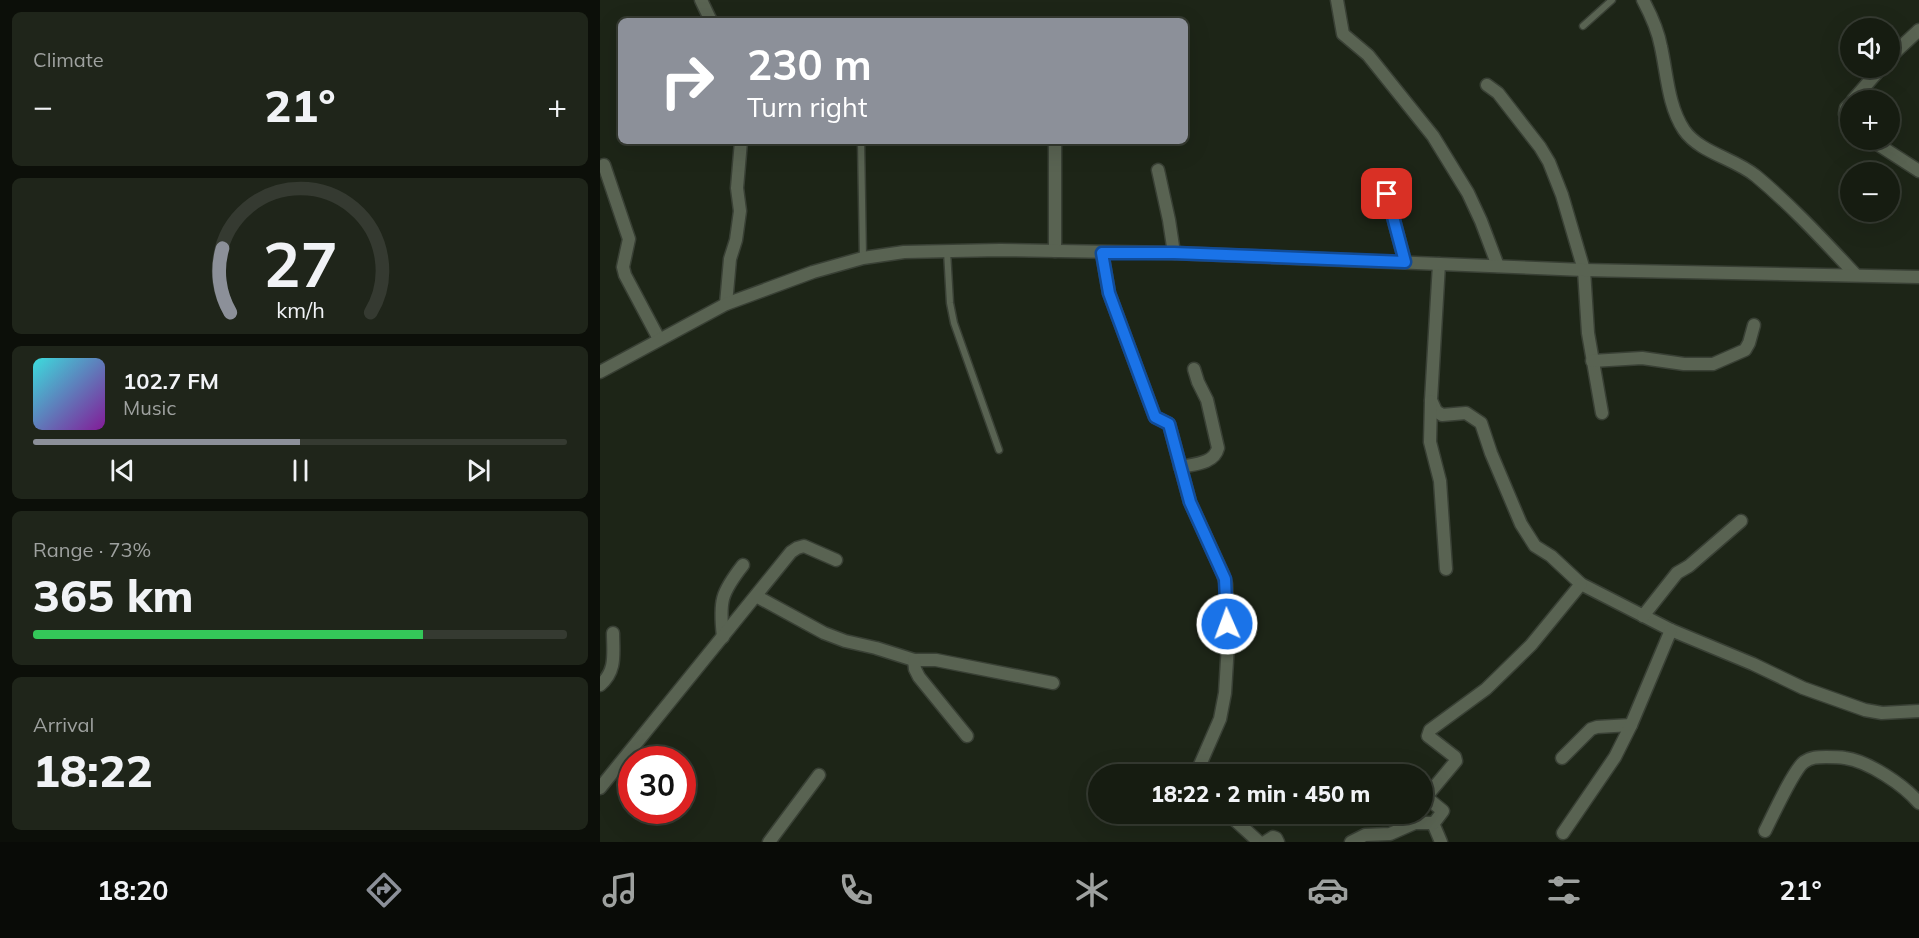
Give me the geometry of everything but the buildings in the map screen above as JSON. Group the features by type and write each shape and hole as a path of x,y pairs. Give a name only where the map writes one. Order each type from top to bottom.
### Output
{"street":[{"path":"701,0 710,18"},
{"path":"1337,0 1343,34 1368,55 1433,136 1468,193 1498,266"},
{"path":"1643,0 1658,32 1676,115 1691,139 1733,160 1754,174 1821,237 1856,275"},
{"path":"1900,48 1919,30"},
{"path":"1862,90 1872,78"},
{"path":"1487,85 1506,102 1549,162 1571,224 1584,270 1588,333 1602,413"},
{"path":"726,304 730,259 739,218 737,188 741,144"},
{"path":"1054,251 1055,144"},
{"path":"1886,150 1919,171"},
{"path":"604,165 629,239 623,267 625,275 659,339"},
{"path":"1158,170 1174,253"},
{"path":"1387,194 1405,262"},
{"path":"600,372 726,304 813,272 863,258 904,252 947,250 1174,253 1584,270 1919,277"},
{"path":"1102,253 1109,293 1155,417 1169,424 1190,502 1226,584 1228,644 1225,693 1220,719 1200,764"},
{"path":"1439,264 1430,442 1440,481 1446,569"},
{"path":"1592,361 1641,358 1684,364 1713,364 1745,350 1754,325"},
{"path":"1180,467 1212,459 1218,448 1208,400 1194,369"},
{"path":"1431,400 1436,411 1442,415 1466,414 1481,423 1521,524 1535,546 1551,556 1581,584 1671,630 1753,664 1803,688 1865,710 1882,713 1919,711"},
{"path":"1643,615 1677,573 1695,561 1740,521"},
{"path":"600,788 772,574 797,548 804,546 836,560"},
{"path":"723,637 720,616 724,592 744,565"},
{"path":"1433,789 1456,761 1455,757 1428,736 1430,730 1493,682 1531,645 1581,584"},
{"path":"756,596 824,633 845,641 914,660 936,660 1053,683"},
{"path":"1563,833 1616,757 1671,630"},
{"path":"600,685 612,670 613,633"},
{"path":"914,660 919,677 967,736"},
{"path":"1562,758 1591,729 1631,725"},
{"path":"1765,831 1802,763 1812,757 1843,757 1853,760 1873,769 1900,786 1919,804"},
{"path":"769,842 819,775"},
{"path":"1433,803 1443,811 1433,824 1441,842"},
{"path":"1240,824 1260,842"},
{"path":"1351,842 1365,835 1390,834 1411,824"},
{"path":"1265,842 1273,837 1278,842"}],"lane":[{"path":"1583,26 1612,0"},
{"path":"861,144 863,258"},
{"path":"947,250 950,303 954,323 999,450"}],"route":[{"path":"1227,624 1225,579 1190,502 1169,424 1155,417 1109,293 1102,253 1174,253 1405,262 1387,194"}]}
